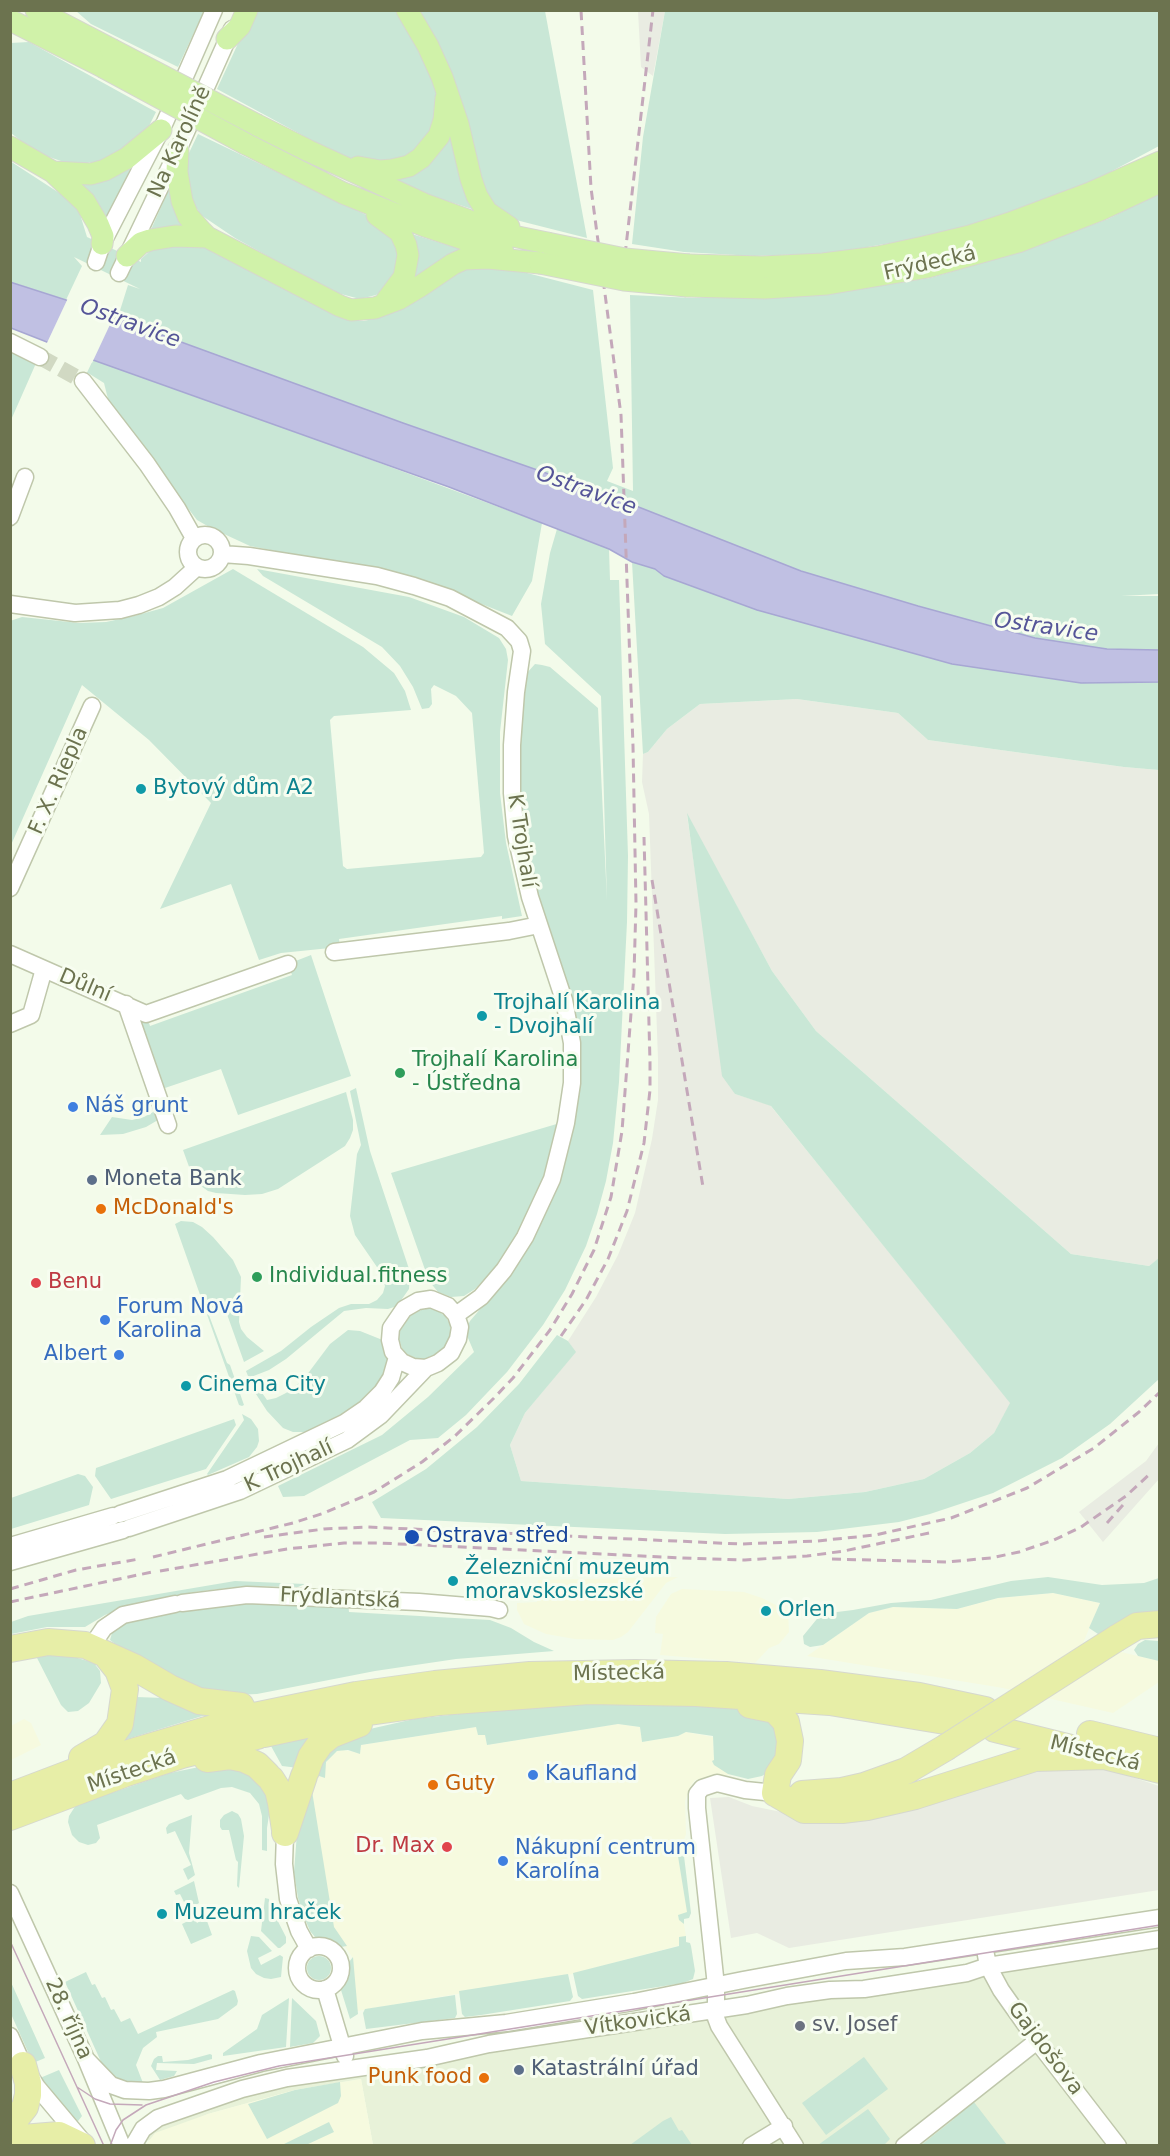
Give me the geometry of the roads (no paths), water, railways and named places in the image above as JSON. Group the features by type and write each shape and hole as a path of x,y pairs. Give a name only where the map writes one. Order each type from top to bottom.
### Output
{"highway":[{"path":"775,1793 819,1794 864,1786 906,1771 1137,1626 1160,1624"},
{"path":"11,1649 39,1642 88,1649 134,1667 170,1688 199,1701 252,1719"},
{"path":"14,1794 106,1744 115,1733 122,1716 125,1689 118,1671 88,1649"},
{"name":"Místecká","path":"14,1794 105,1760 252,1719 356,1695 445,1683 530,1676 635,1673 692,1674 820,1683 919,1696 1106,1747 1160,1770"},
{"name":"Místecká","path":"10,1817 182,1755 252,1719 362,1713 440,1702 589,1691 696,1693 830,1702 963,1724"},
{"path":"696,1693 775,1710 786,1722 790,1741 788,1760 778,1774 775,1793"},
{"path":"285,1833 311,1757 320,1744 332,1735 370,1721 420,1711 440,1702"},
{"path":"775,1793 804,1809 867,1808 915,1796 1035,1758 1160,1739"},
{"name":"Místecká","path":"1106,1747 1160,1751"},
{"path":"124,1774 149,1774 188,1762 230,1756 244,1759 257,1766 269,1777 279,1797 285,1833"},
{"path":"10,2120 17,2117 25,2107 28,2095 28,2076"},
{"path":"10,2139 59,2135 84,2145"}],"main road":[{"path":"36,10 107,58 246,144 343,193 435,230 537,252 613,258 688,275"},
{"path":"67,10 107,58"},
{"path":"227,39 240,26 247,10"},
{"path":"407,10 428,46 445,85 458,124 471,179 481,203 487,212 537,252"},
{"path":"10,20 45,38"},
{"path":"10,37 36,36 107,58 257,125 424,204 508,235 537,252"},
{"path":"309,151 368,169 388,171 409,166 424,155 439,136 445,114 445,85"},
{"path":"53,172 91,174 105,170 127,158 161,130"},
{"path":"10,147 53,172 92,212 100,228 99,253"},
{"path":"178,150 177,172 182,201 188,216 207,237 340,306 358,310 384,305 410,293 464,259 537,252"},
{"name":"Frýdecká","path":"688,275 878,257 970,236 1090,193 1160,162"},
{"name":"Frýdecká","path":"688,275 755,288 827,284 928,267 1018,242 1100,210 1160,182"},
{"path":"343,193 397,228 406,245 408,260 406,272 384,305"},
{"path":"123,264 141,243 150,240 175,236 207,237"}],"street":[{"name":"Na Karolíně","path":"99,253 161,130 214,10"},
{"name":"Na Karolíně","path":"123,264 178,150 239,10"},
{"path":"10,342 40,357"},
{"path":"83,381 147,464 194,538"},
{"path":"10,517 25,477"},
{"path":"203,534 212,536 220,542 222,554 221,559 213,567 207,569 196,567 188,553 194,538 203,534"},
{"name":"K Trojhalí","path":"222,554 249,556 377,576 414,586 474,609 507,628 514,634 522,651 513,720 512,793 516,836 530,897 564,1000 572,1043 572,1083 566,1123 552,1179 525,1237 504,1270 481,1297 456,1315"},
{"path":"10,604 75,613 120,610 159,597 196,567"},
{"name":"F. X. Riepla","path":"10,888 92,706"},
{"path":"334,952 509,932 539,925"},
{"name":"Důlní","path":"10,954 146,1014 288,964"},
{"path":"10,1024 31,1015 44,969"},
{"path":"126,1004 168,1125"},
{"path":"424,1299 437,1300 448,1306 456,1315 460,1327 456,1345 445,1359 426,1368 413,1367 397,1357 391,1347 391,1328 398,1315 411,1304 424,1299"},
{"name":"K Trojhalí","path":"10,1562 121,1522 227,1479 344,1424 366,1408 382,1392 391,1378 397,1357"},
{"name":"K Trojhalí","path":"10,1546 121,1522 240,1491 347,1440 381,1415 426,1368"},
{"name":"Frýdlantská","path":"88,1649 104,1628 123,1616 178,1603 247,1595 425,1603 499,1610"},
{"path":"775,1793 745,1790 717,1783 702,1788 697,1794 716,1986 714,2010 719,2026 795,2145"},
{"path":"285,1833 284,1864 288,1899 299,1931 309,1948"},
{"name":"28. října","path":"10,1893 86,2059 122,2145"},
{"name":"Vítkovická","path":"86,2059 106,2081 116,2087 145,2091 164,2089 261,2063 422,2031 506,2023 634,2002 846,1961 905,1958 1160,1918"},
{"name":"Vítkovická","path":"133,2145 148,2124 174,2112 242,2089 287,2078 427,2058 489,2044 830,1990 864,1989 967,1973 988,1966 1160,1939"},
{"name":"Gajdošova","path":"984,1945 988,1966 1001,1990 1037,2041 1118,2145"},
{"path":"326,1947 339,1958 340,1975 336,1982 325,1989 317,1990 309,1987 302,1982 298,1974 298,1961 309,1948 326,1947"},
{"path":"325,1989 347,2069"},
{"path":"10,2036 28,2076 84,2145"},
{"path":"904,2145 1037,2041"},
{"path":"751,2145 784,2126"}],"water":[{"name":"Ostravice","path":"10,282 66,300 603,493 801,571 1035,638 1107,649 1159,650 1159,682 1081,683 952,664 757,610 664,576 655,569 632,562 609,549 449,487 93,360 11,328"}],"tunnel":[{"path":"40,357 83,381"}],"tram line":[{"path":"110,2146 123,2120 146,2105 214,2082 279,2066 1160,1925"},
{"path":"10,1941 104,2146"},
{"path":"77,2087 95,2099 110,2104 142,2105"}],"railway":[{"path":"153,1557 293,1523 324,1513 374,1492 422,1462 455,1436 494,1398 513,1378 550,1330 572,1294 594,1250 611,1197 622,1131 634,974 636,904 633,746 621,415 591,188 581,10"},
{"path":"625,255 653,10"},
{"path":"561,1336 586,1300 608,1259 627,1211 644,1143 650,1090 644,837"},
{"path":"652,880 703,1187"},
{"path":"264,1537 324,1529 367,1527 741,1544 817,1541 875,1535 951,1518 1027,1488 1094,1448 1160,1392"},
{"path":"832,1559 946,1562 991,1558 1019,1552 1054,1540 1081,1527 1126,1496 1152,1472"},
{"path":"1107,1523 1123,1505"},
{"path":"160,1571 287,1549 344,1543 745,1560 844,1551 929,1533"},
{"path":"10,1589 76,1570 139,1559"},
{"path":"10,1602 152,1572"}],"place":[{"name":"Bytový dům A2","path":"141,789"},
{"name":"Trojhalí Karolina - Dvojhalí","path":"482,1016"},
{"name":"Trojhalí Karolina - Ústředna","path":"400,1073"},
{"name":"Náš grunt","path":"73,1107"},
{"name":"Moneta Bank","path":"92,1180"},
{"name":"McDonald's","path":"101,1209"},
{"name":"Individual.fitness","path":"257,1277"},
{"name":"Benu","path":"36,1283"},
{"name":"Forum Nová Karolina","path":"105,1320"},
{"name":"Albert","path":"119,1355"},
{"name":"Cinema City","path":"186,1386"},
{"name":"Ostrava střed","path":"412,1537"},
{"name":"Železniční muzeum moravskoslezské","path":"453,1581"},
{"name":"Orlen","path":"766,1611"},
{"name":"Kaufland","path":"533,1775"},
{"name":"Guty","path":"433,1785"},
{"name":"Dr. Max","path":"447,1847"},
{"name":"Nákupní centrum Karolína","path":"503,1861"},
{"name":"Muzeum hraček","path":"162,1914"},
{"name":"sv. Josef","path":"800,2026"},
{"name":"Katastrální úřad","path":"519,2070"},
{"name":"Punk food","path":"484,2078"}]}
